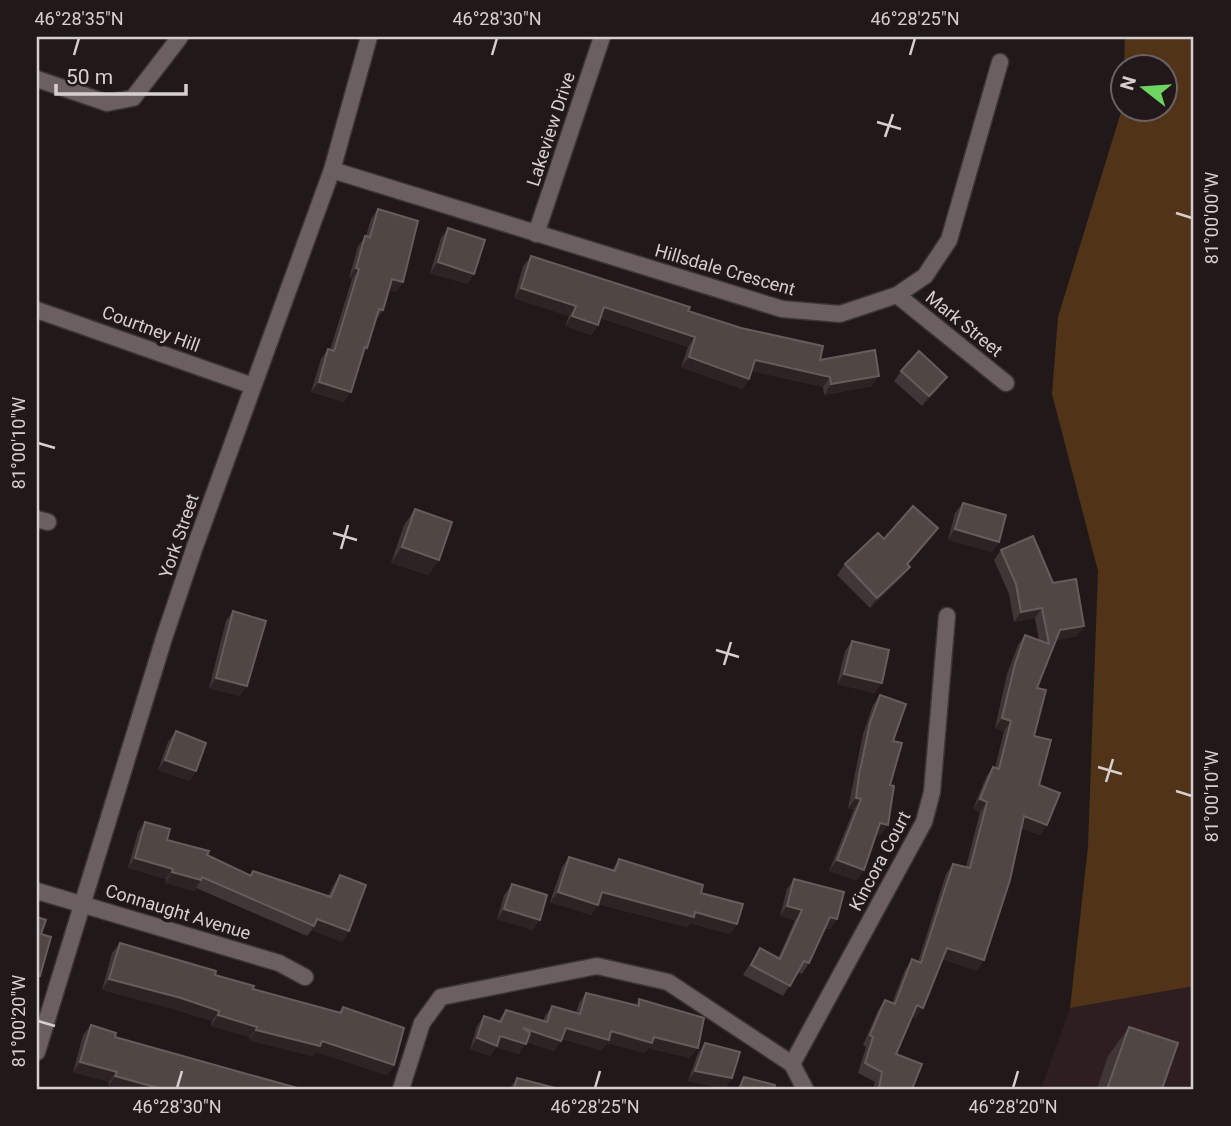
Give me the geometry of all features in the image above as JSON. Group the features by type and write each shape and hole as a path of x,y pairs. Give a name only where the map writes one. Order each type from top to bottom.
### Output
{"street":[{"path":"37,79 107,103 134,97 180,37"},
{"name":"York Street","path":"37,1052 81,903 194,549 332,170 369,37"},
{"name":"Lakeview Drive","path":"536,234 602,37"},
{"name":"Hillsdale Crescent","path":"332,170 782,309 840,313 897,295 925,276 949,240 1000,61"},
{"name":"Mark Street","path":"897,295 1006,383"},
{"name":"Courtney Hill","path":"37,310 253,386"},
{"name":"Kincora Court","path":"792,1064 924,822 932,792 947,616"},
{"name":"Connaught Avenue","path":"37,891 279,963 304,977"},
{"path":"401,1089 422,1023 440,997 597,966 668,982 792,1064 805,1089"}],"shaded area":[{"path":"1125,37 1194,37 1194,986 1070,1008 1088,846 1098,571 1052,394 1058,317 1118,122 1178,122 1178,52 1124,52"},
{"path":"1194,986 1194,1089 1041,1089 1070,1008"}],"building":[{"path":"378,209 418,221 403,282 392,279 383,310 379,309 367,348 365,347 351,392 319,382 328,349 334,351 359,269 356,268 365,236 370,237"},
{"path":"448,228 485,240 474,274 438,262"},
{"path":"531,256 690,307 688,311 741,328 823,346 820,360 875,350 879,376 831,384 830,377 755,360 749,379 689,357 695,337 604,307 598,325 572,316 576,306 521,288"},
{"path":"919,351 947,377 929,396 901,371"},
{"path":"963,503 1006,515 999,542 955,529"},
{"path":"913,506 938,528 907,564 910,567 877,598 845,564 878,533 884,539"},
{"path":"415,509 452,522 439,560 402,547"},
{"path":"1033,536 1053,583 1076,579 1084,626 1060,630 1037,688 1046,690 1034,736 1051,740 1039,785 1060,793 1047,825 1024,816 1010,880 984,960 947,948 923,1008 917,1005 896,1054 922,1064 912,1089 879,1088 882,1072 865,1063 873,1037 870,1035 885,1000 895,1004 912,959 921,963 953,864 970,868 987,802 980,799 993,767 999,769 1011,721 1002,718 1025,635 1049,644 1042,608 1021,612 1016,584 1001,550"},
{"path":"233,611 266,621 247,686 216,678"},
{"path":"852,641 889,650 882,683 844,674"},
{"path":"880,695 906,704 893,741 902,743 890,785 894,786 888,825 880,823 864,870 837,860 861,799 856,798 859,775 870,723"},
{"path":"176,731 206,743 196,771 165,760"},
{"path":"145,822 170,829 167,840 209,851 207,855 251,876 253,871 331,897 340,875 366,885 349,931 317,919 314,926 202,877 201,880 172,872 173,869 135,858"},
{"path":"569,857 615,871 619,859 703,885 701,893 743,904 737,924 695,912 694,917 602,892 598,905 558,892"},
{"path":"794,879 844,892 837,919 830,917 809,963 804,961 790,986 751,965 760,948 780,959 802,910 787,906"},
{"path":"512,884 547,895 540,920 504,909"},
{"path":"37,917 46,920 41,934 51,937 40,976 37,976"},
{"path":"120,943 216,971 215,975 254,986 253,989 341,1013 343,1007 404,1028 394,1065 322,1041 320,1046 256,1030 257,1027 218,1015 219,1011 109,979"},
{"path":"586,993 639,1006 639,999 704,1018 698,1048 654,1037 652,1043 611,1031 609,1040 566,1028 561,1041 523,1028 530,1033 526,1044 500,1036 497,1046 477,1038 484,1016 501,1022 506,1010 547,1022 552,1006 580,1014"},
{"path":"91,1025 116,1033 115,1037 301,1089 162,1089 115,1076 117,1072 80,1062"},
{"path":"1129,1027 1178,1043 1162,1089 1107,1089"},
{"path":"705,1043 740,1052 732,1078 695,1071"},
{"path":"744,1077 775,1085 774,1089 739,1089"},
{"path":"517,1078 559,1089 514,1089"}]}
